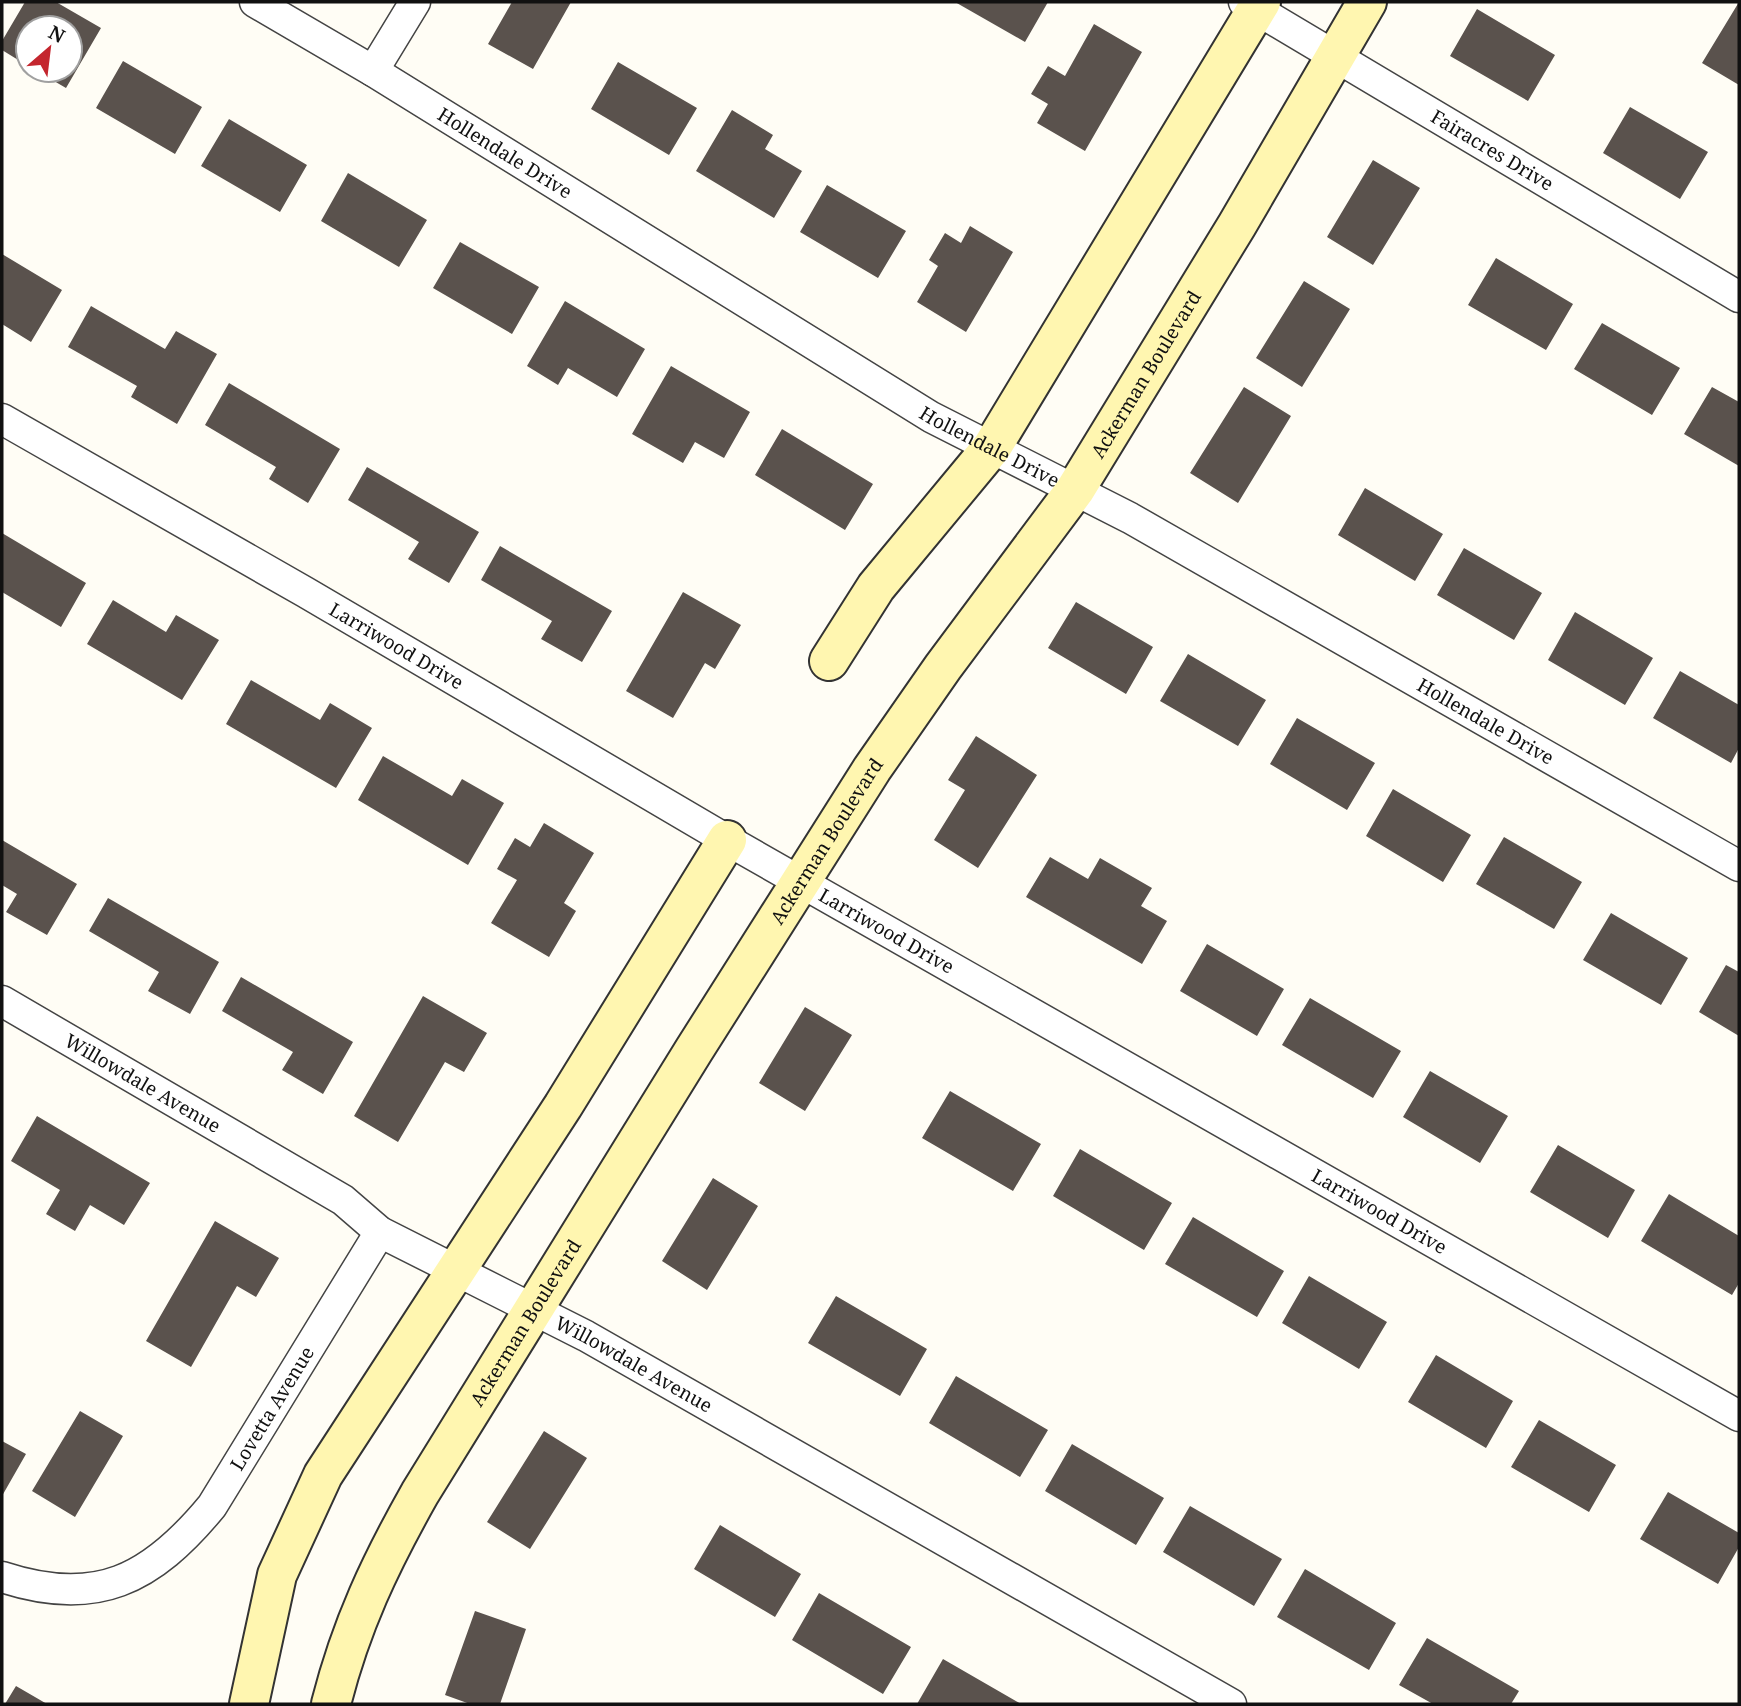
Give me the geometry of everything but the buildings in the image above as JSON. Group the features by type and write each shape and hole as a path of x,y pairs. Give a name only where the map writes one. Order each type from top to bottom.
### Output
{"street":[{"name":"Hollendale Drive","path":"255,2 373,71 931,417 1142,525 1739,866"},
{"path":"373,71 415,2"},
{"name":"Ackerman Boulevard","path":"331,1704 346,1644 383,1558 535,1308 800,881 943,667 1075,490 1237,225 1367,2"},
{"path":"829,661 876,587 992,447 1254,4"},
{"name":"Fairacres Drive","path":"1254,4 1737,290"},
{"name":"Larriwood Drive","path":"2,419 305,592 727,840 1739,1416"},
{"path":"249,1704 277,1575 323,1475 563,1106 727,840"},
{"name":"Willowdale Avenue","path":"2,1001 343,1200 380,1232 535,1308 1231,1704"},
{"name":"Lovetta Avenue","path":"2,1577 30,1586 68,1590 106,1587 147,1569 184,1540 212,1506 380,1232"}]}
